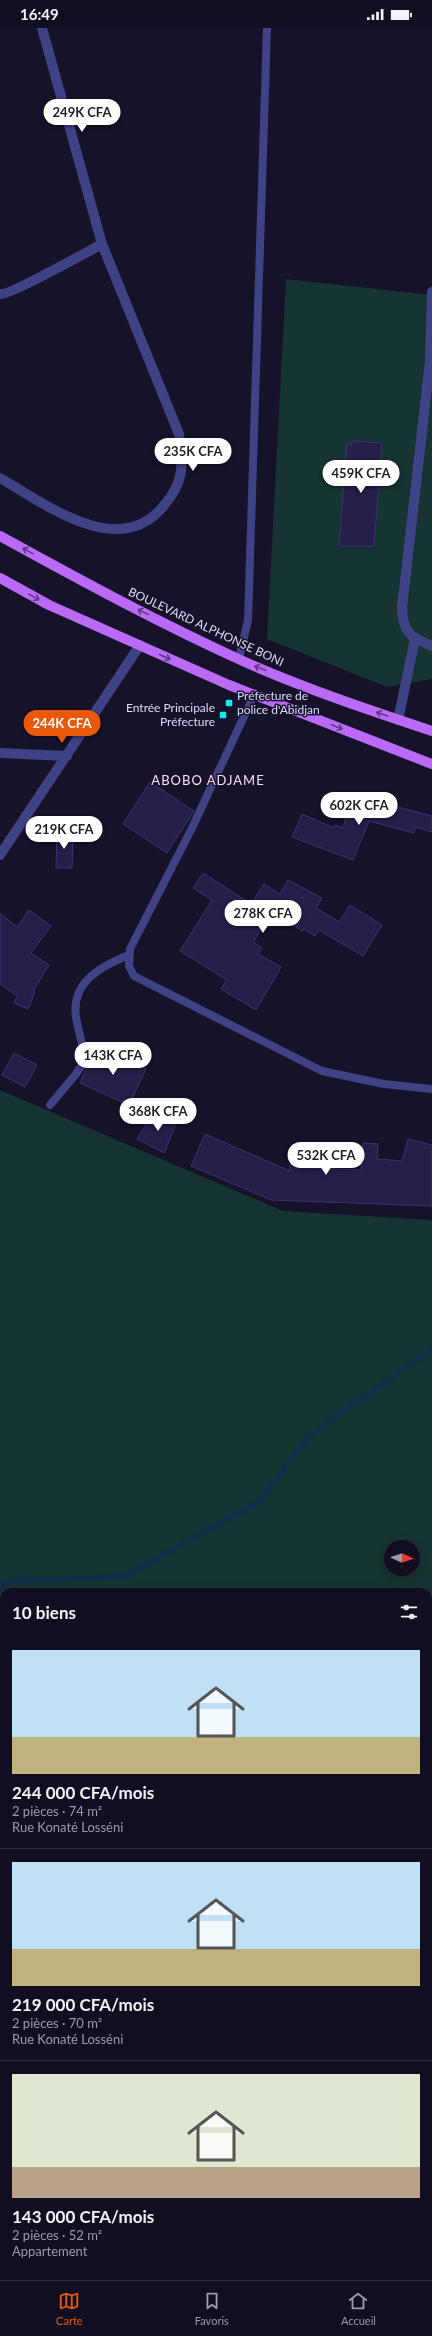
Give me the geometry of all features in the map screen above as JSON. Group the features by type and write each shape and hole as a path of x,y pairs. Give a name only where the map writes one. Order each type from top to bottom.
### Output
{"main road":[{"name":"BOULEVARD ALPHONSE BONI","path":"0,536 114,599 239,659 398,720 432,731"},
{"path":"0,578 49,605 140,646 254,695 432,764"}],"street":[{"path":"0,478 65,516 99,528 130,529 154,517 175,495 183,467 179,434 102,244 42,28"},
{"path":"0,294 18,287 102,244"},
{"path":"432,292 430,361 402,608 406,631 415,639 432,646"},
{"path":"398,720 415,639"},
{"path":"0,854 140,646"},
{"path":"0,753 67,756"}],"lane":[{"path":"239,659 248,620 267,28"},
{"path":"254,695 192,828 130,949 129,966 134,976 322,1071 384,1084 432,1089"},
{"path":"50,1105 81,1068 84,1062 76,1018 75,1003 79,988 90,976 108,963 129,955"}],"green space":[{"path":"286,279 432,295 432,679 387,687 267,639"},
{"path":"0,1090 283,1211 432,1220 432,1588 0,1588"}],"building":[{"path":"352,441 382,443 374,546 339,546 347,444 352,445"},
{"path":"150,782 194,811 167,853 123,824"},
{"path":"352,795 432,816 432,832 415,827 414,833 369,821 353,860 292,837 302,814 334,828 335,825 343,828"},
{"path":"57,832 73,833 72,868 56,868"},
{"path":"203,873 251,904 264,884 280,894 288,880 322,898 316,908 339,922 350,905 382,925 363,956 319,930 315,936 304,929 303,931 271,914 253,942 262,948 258,954 281,967 256,1010 221,989 227,980 180,951 212,900 193,888"},
{"path":"29,910 51,926 31,953 49,965 33,991 35,992 28,1009 14,1003 17,996 0,984 0,913 17,927"},
{"path":"97,1046 146,1069 129,1105 80,1083"},
{"path":"14,1053 37,1065 25,1087 2,1075"},
{"path":"155,1110 176,1124 164,1153 137,1139"},
{"path":"205,1134 290,1171 290,1164 313,1165 313,1168 361,1170 363,1143 378,1144 377,1159 402,1161 408,1139 432,1145 432,1206 271,1200 191,1166"}],"waterway":[{"path":"0,1588 4,1581 123,1577 260,1501 308,1436 432,1349"}],"place":[{"name":"Préfecture de police d'Abidjan","path":"229,703"},
{"name":"Entrée Principale Préfecture","path":"223,715"}],"district":[{"name":"ABOBO ADJAME","path":"208,780"}]}
